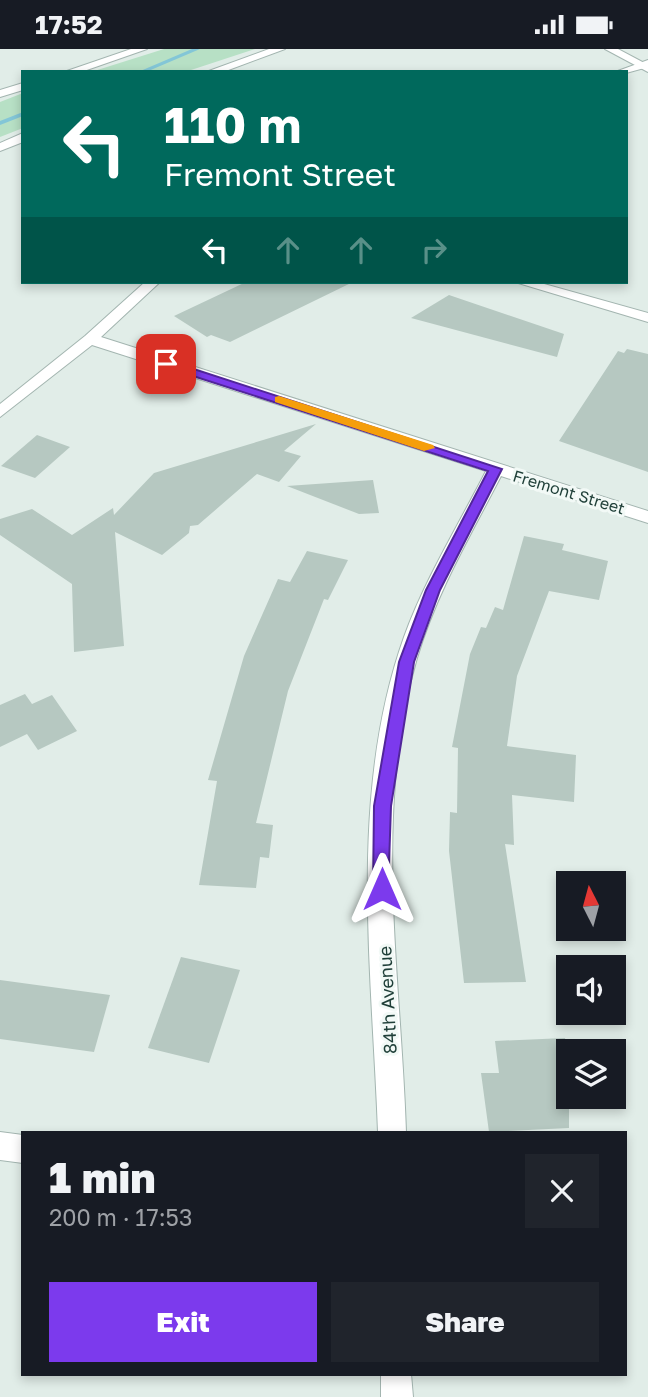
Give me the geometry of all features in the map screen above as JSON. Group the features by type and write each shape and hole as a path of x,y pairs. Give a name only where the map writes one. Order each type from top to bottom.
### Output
{"street":[{"path":"75,70 142,49"},
{"path":"217,70 280,49"},
{"path":"610,49 646,66"},
{"path":"628,70 646,66"},
{"path":"0,94 21,87"},
{"path":"0,147 21,138"},
{"path":"0,412 90,339 151,284"},
{"path":"529,284 648,318"},
{"name":"Fremont Street","path":"90,339 648,517"},
{"name":"84th Avenue","path":"392,1131 381,867 383,806 392,734 406,662 433,590 496,469"},
{"path":"0,1146 21,1149"},
{"path":"396,1376 397,1397"}],"green space":[{"path":"164,49 255,49 191,70 97,70"},
{"path":"21,94 21,129 0,137 0,102"}],"building":[{"path":"242,284 349,284 230,342 211,335 207,337 174,316"},
{"path":"449,295 564,334 557,357 411,318"},
{"path":"627,349 648,354 648,472 559,441 618,351 624,353"},
{"path":"316,424 284,451 301,456 279,482 257,474 198,525 190,526 189,533 162,555 115,532 124,646 74,652 72,584 0,535 0,519 32,509 72,535 113,508 114,515 154,473"},
{"path":"37,435 70,447 35,478 1,466"},
{"path":"373,480 379,513 359,514 287,486"},
{"path":"524,536 564,544 562,550 608,561 599,600 549,591 517,676 507,746 576,755 574,802 512,795 514,845 505,844 526,982 464,983 449,851 450,812 457,813 458,748 452,747 470,654 481,627 486,628 495,607 503,610"},
{"path":"307,551 348,560 328,600 324,599 288,691 256,823 273,825 269,858 260,857 256,888 199,885 217,781 208,780 244,656 278,579 290,582"},
{"path":"25,694 32,704 52,695 77,731 38,750 27,734 0,747 0,705"},
{"path":"181,957 240,970 209,1063 148,1048"},
{"path":"0,980 110,995 94,1052 0,1039"},
{"path":"565,1038 556,1039 556,1109 569,1109 569,1128 489,1131 481,1073 499,1073 495,1041"}],"waterway":[{"path":"146,70 197,49"},
{"path":"0,123 21,115"}],"slow traffic":[{"path":"279,400 429,448"}],"route":[{"path":"166,364 496,469 433,590 406,662 392,734 383,806 382,889"}]}
